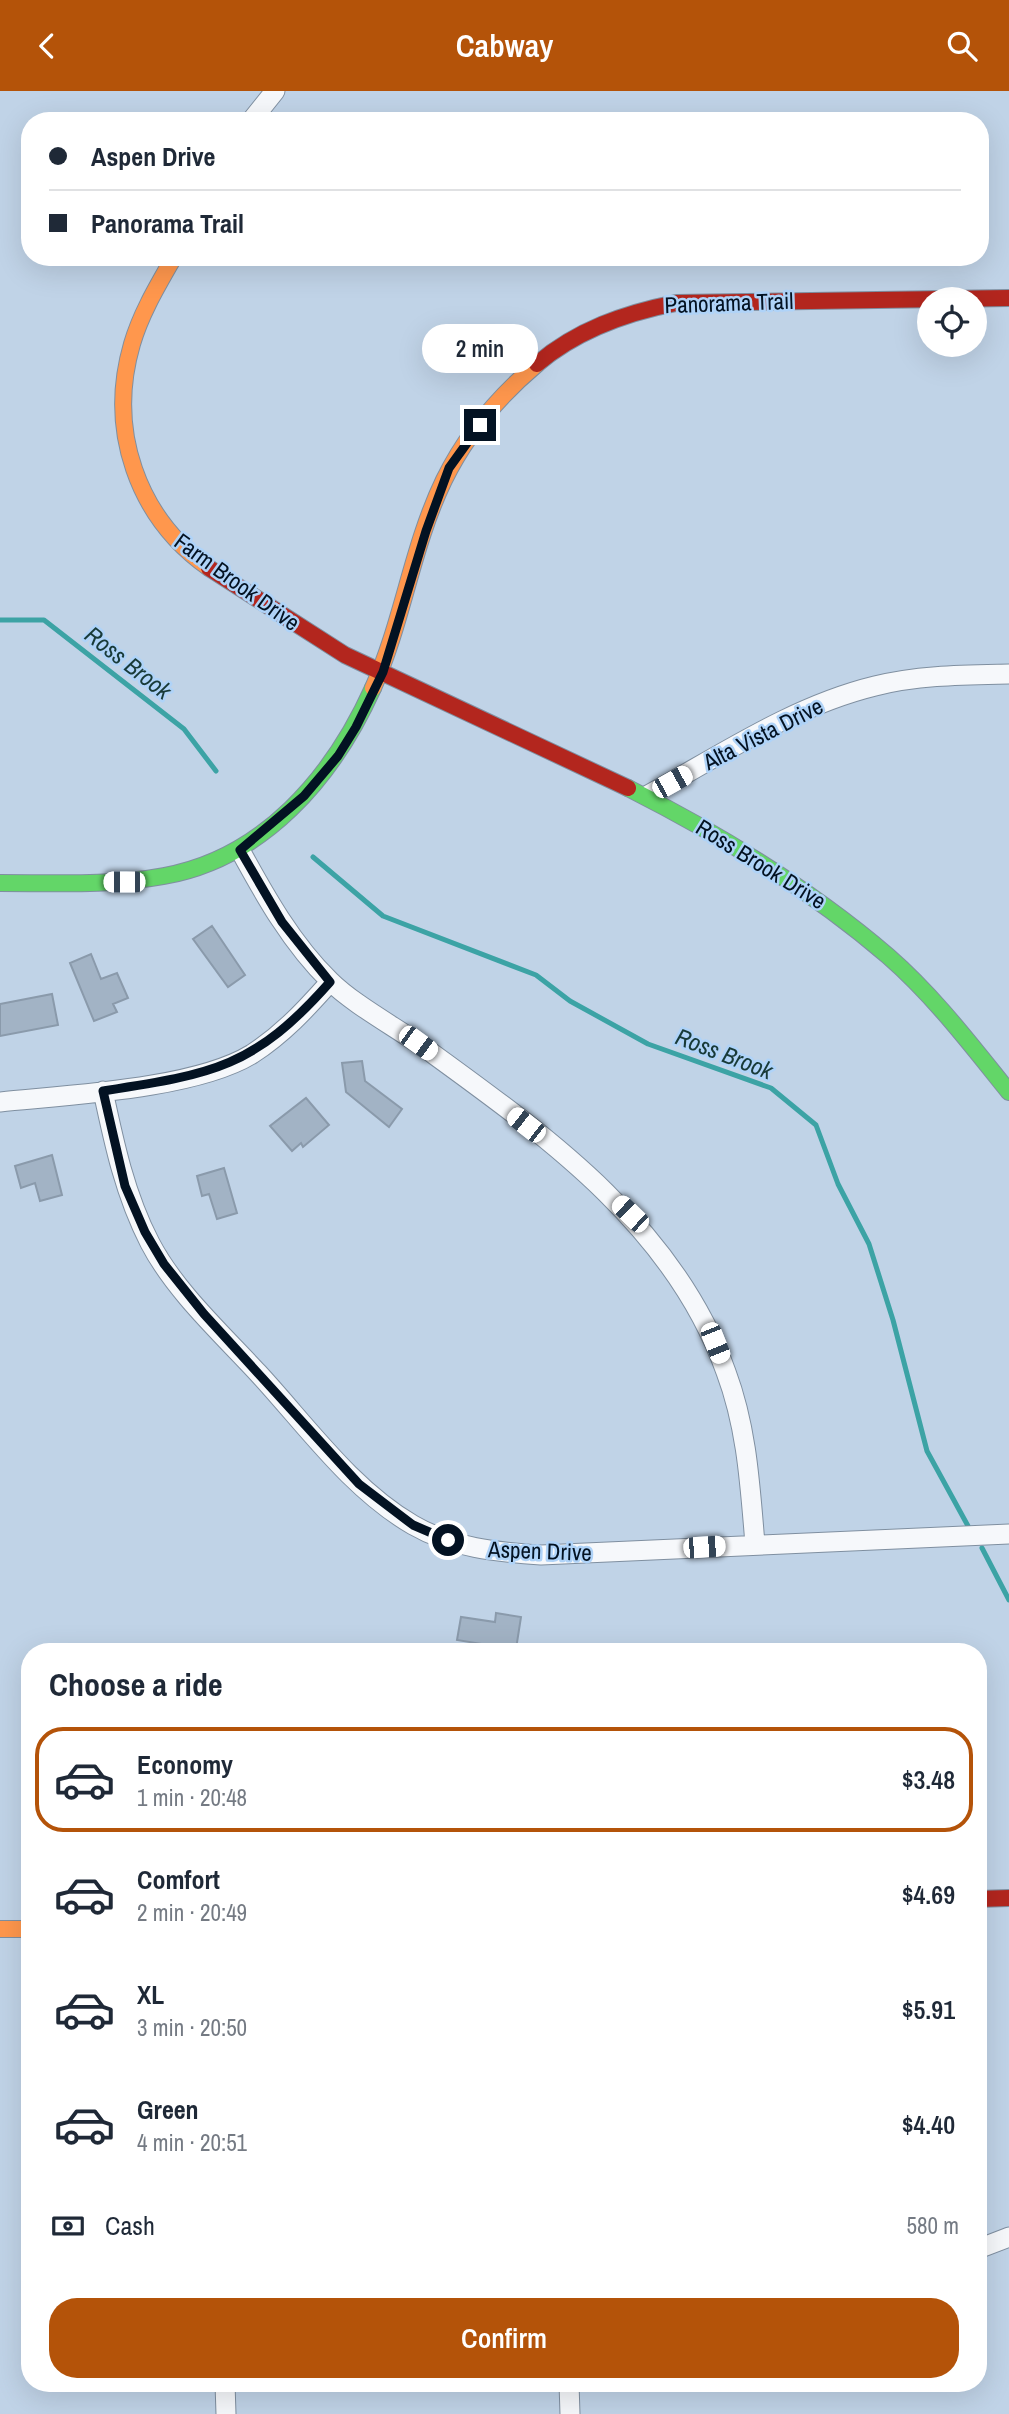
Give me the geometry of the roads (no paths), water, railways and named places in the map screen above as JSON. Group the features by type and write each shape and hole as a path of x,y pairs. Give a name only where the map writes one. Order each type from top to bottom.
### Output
{"street":[{"path":"258,112 275,91"},
{"name":"Farm Brook Drive","path":"169,266 146,307 131,346 124,381 125,436 133,469 147,502 168,533 193,556 334,649 383,672"},
{"name":"Panorama Trail","path":"0,883 124,882 173,875 240,850 282,817 320,779 356,727 383,672 426,531 449,468 507,393 538,362 570,338 609,319 651,306 676,303 1009,298"},
{"name":"Ross Brook Drive","path":"383,672 648,795 785,876 831,907 880,946 949,1014 1009,1092"},
{"name":"Alta Vista Drive","path":"648,795 793,715 843,695 916,679 1009,674"},
{"path":"240,850 282,922 330,982 460,1073 592,1177 651,1239 701,1314 727,1373 748,1462 755,1544"},
{"path":"0,1102 103,1091 204,1073 250,1055 298,1019 330,982"},
{"name":"Aspen Drive","path":"103,1091 125,1186 147,1237 164,1264 204,1314 359,1484 413,1525 463,1546 491,1552 541,1555 1009,1534"},
{"path":"987,1899 1009,1898"},
{"path":"0,1929 21,1929"},
{"path":"987,2246 1009,2237"},
{"path":"225,2392 226,2414"},
{"path":"569,2392 570,2414"}],"waterway":[{"name":"Ross Brook","path":"0,620 44,620 184,729 216,771"},
{"name":"Ross Brook","path":"313,857 383,916 536,975 570,1001 648,1044 771,1088 816,1125 838,1184 869,1244 893,1320 927,1451 968,1526"},
{"name":"Ross Brook","path":"982,1548 1009,1600"}]}
